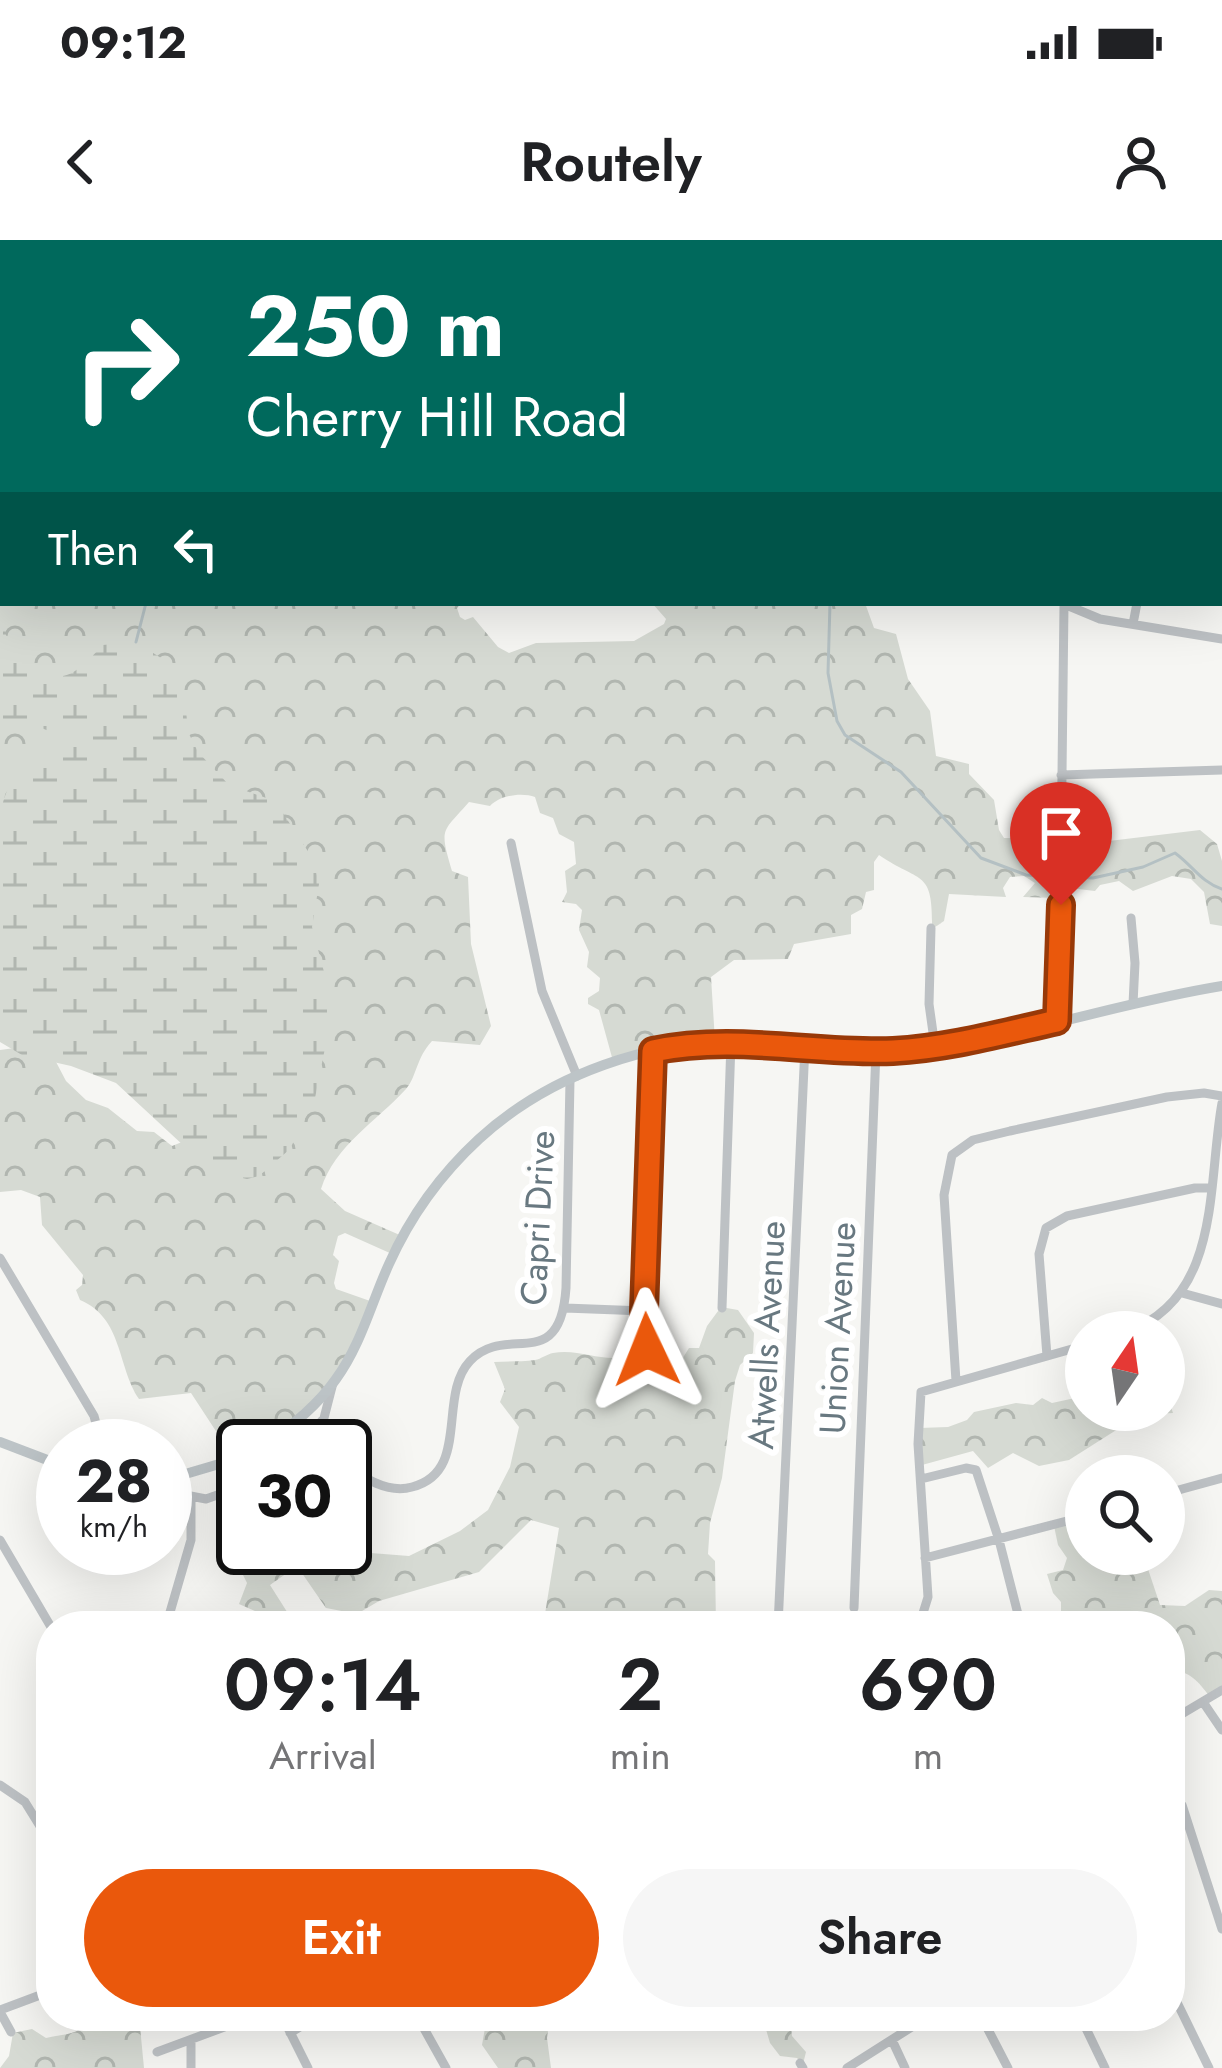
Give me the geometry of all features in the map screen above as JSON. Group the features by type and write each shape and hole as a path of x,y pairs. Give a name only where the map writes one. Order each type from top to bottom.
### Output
{"main road":[{"path":"298,1419 333,1383 403,1235 428,1196 497,1124 574,1078 653,1051 731,1042 876,1051 935,1047 1220,989"},
{"path":"0,1442 36,1456"}],"street":[{"path":"1061,860 1064,606"},
{"path":"1067,606 1081,614 1222,639"},
{"path":"1133,624 1136,606"},
{"path":"1061,775 1222,770"},
{"path":"511,843 548,1011 574,1078"},
{"path":"1057,1021 1061,905"},
{"path":"1131,918 1136,964 1133,1004"},
{"path":"931,928 929,1004 935,1047"},
{"path":"722,1308 731,1042"},
{"name":"Atwells Avenue","path":"779,1611 805,1046"},
{"path":"647,1350 644,1311 653,1051"},
{"name":"Union Avenue","path":"854,1608 876,1051"},
{"name":"Capri Drive","path":"372,1481 407,1489 436,1475 449,1448 458,1376 479,1352 532,1345 556,1328 565,1308 574,1078"},
{"path":"956,1381 944,1195 952,1155 973,1140 1167,1096 1204,1093 1222,1099 1201,1257 1182,1293 1163,1311"},
{"path":"1047,1356 1039,1254 1046,1228 1067,1216 1211,1188"},
{"path":"0,1258 95,1419"},
{"path":"1182,1293 1222,1304"},
{"path":"565,1308 644,1311"},
{"path":"924,1611 928,1597 919,1394 923,1389 1065,1351"},
{"path":"321,1419 333,1383"},
{"path":"921,1479 976,1470 1017,1611"},
{"path":"1185,1488 1222,1478"},
{"path":"925,1558 1065,1522"},
{"path":"0,1540 42,1611"},
{"path":"170,1611 181,1575"},
{"path":"1185,1712 1222,1690"},
{"path":"1203,1702 1222,1730"},
{"path":"0,1785 36,1818"},
{"path":"1185,1814 1222,1929"},
{"path":"11,2032 0,2011 36,1997"},
{"path":"1185,2019 1209,2068"},
{"path":"157,2052 215,2031"},
{"path":"425,2031 446,2068"},
{"path":"847,2068 906,2031"},
{"path":"988,2031 1007,2068"},
{"path":"1087,2031 1105,2068"},
{"path":"290,2032 308,2068"},
{"path":"191,2040 191,2068"},
{"path":"892,2040 905,2068"}],"green space":[{"path":"0,606 459,606 460,617 473,617 509,653 536,643 634,641 664,624 666,619 655,606 866,606 874,628 896,634 908,679 930,711 936,756 969,764 969,774 994,800 1004,838 1061,839 1063,848 1092,852 1109,841 1200,830 1217,844 1222,861 1222,926 1210,924 1204,892 1191,879 1172,876 1133,891 1119,881 1100,885 1095,891 1070,888 1063,905 1057,898 1023,897 1035,883 1024,876 1010,877 1003,888 1006,897 949,894 944,921 932,929 927,886 879,855 874,862 874,890 866,892 862,909 851,915 851,934 794,944 788,959 734,960 711,977 715,1041 613,1061 599,1010 588,1004 588,998 599,991 600,978 587,967 589,952 579,930 582,910 562,902 567,892 565,871 576,864 574,842 559,834 553,818 540,813 535,797 511,796 490,806 469,802 448,826 445,846 452,871 468,877 471,944 491,1026 480,1045 432,1041 406,1089 327,1173 321,1189 345,1211 402,1236 392,1254 345,1233 338,1236 333,1255 339,1261 336,1289 373,1302 332,1385 293,1419 216,1419 216,1431 191,1393 139,1399 112,1331 94,1308 80,1300 76,1290 83,1275 42,1225 40,1197 21,1190 0,1192 0,1050 37,1045 86,1100 108,1108 137,1131 154,1132 172,1146 182,1142 189,1131 0,859"},
{"path":"0,606 14,653 43,675 64,676 77,670 103,645 136,642 175,667 188,732 198,752 229,785 275,801 313,859 319,884 312,927 327,983 329,1028 315,1098 290,1149 259,1176 247,1179 211,1171 116,1083 22,1055 0,1042 0,813 19,770 59,745 57,734 36,726 0,727"},
{"path":"721,1307 738,1310 754,1333 753,1353 740,1365 735,1381 722,1478 710,1523 708,1554 715,1561 716,1611 545,1611 559,1528 531,1520 479,1572 379,1601 362,1611 326,1608 303,1575 372,1575 372,1553 409,1556 460,1531 488,1510 510,1467 519,1427 500,1402 505,1389 494,1362 535,1360 565,1352 623,1357 647,1346 654,1359 679,1364 689,1348 699,1348"},
{"path":"1042,1398 1052,1403 1065,1400 1065,1431 1115,1431 1077,1455 1065,1455 1065,1461 1039,1466 1013,1453 988,1468 973,1451 922,1465 919,1428 948,1427 974,1412 1016,1403 1033,1405"},
{"path":"1065,1522 1065,1555 1054,1526"},
{"path":"1065,1564 1065,1575 1150,1575 1160,1605 1185,1606 1209,1590 1222,1591 1222,1690 1210,1697 1185,1673 1185,1611 1061,1611 1047,1574 1063,1570"},
{"path":"243,1575 284,1575 270,1585 286,1611 255,1611 239,1604 247,1583"},
{"path":"32,2029 46,2038 140,2031 144,2068 0,2068 9,2056 13,2033"},
{"path":"484,2031 548,2031 551,2068 498,2068 482,2045"},
{"path":"766,2031 792,2031 806,2052 803,2064 797,2058 780,2056"}],"waterway":[{"path":"136,642 145,606"},
{"path":"830,606 828,673 837,721 845,735 901,772 981,858 1026,875 1093,878 1143,867 1175,853 1222,889"}],"route":[{"path":"647,1350 644,1311 653,1051 731,1042 876,1051 921,1048 1057,1021 1061,905"}]}
